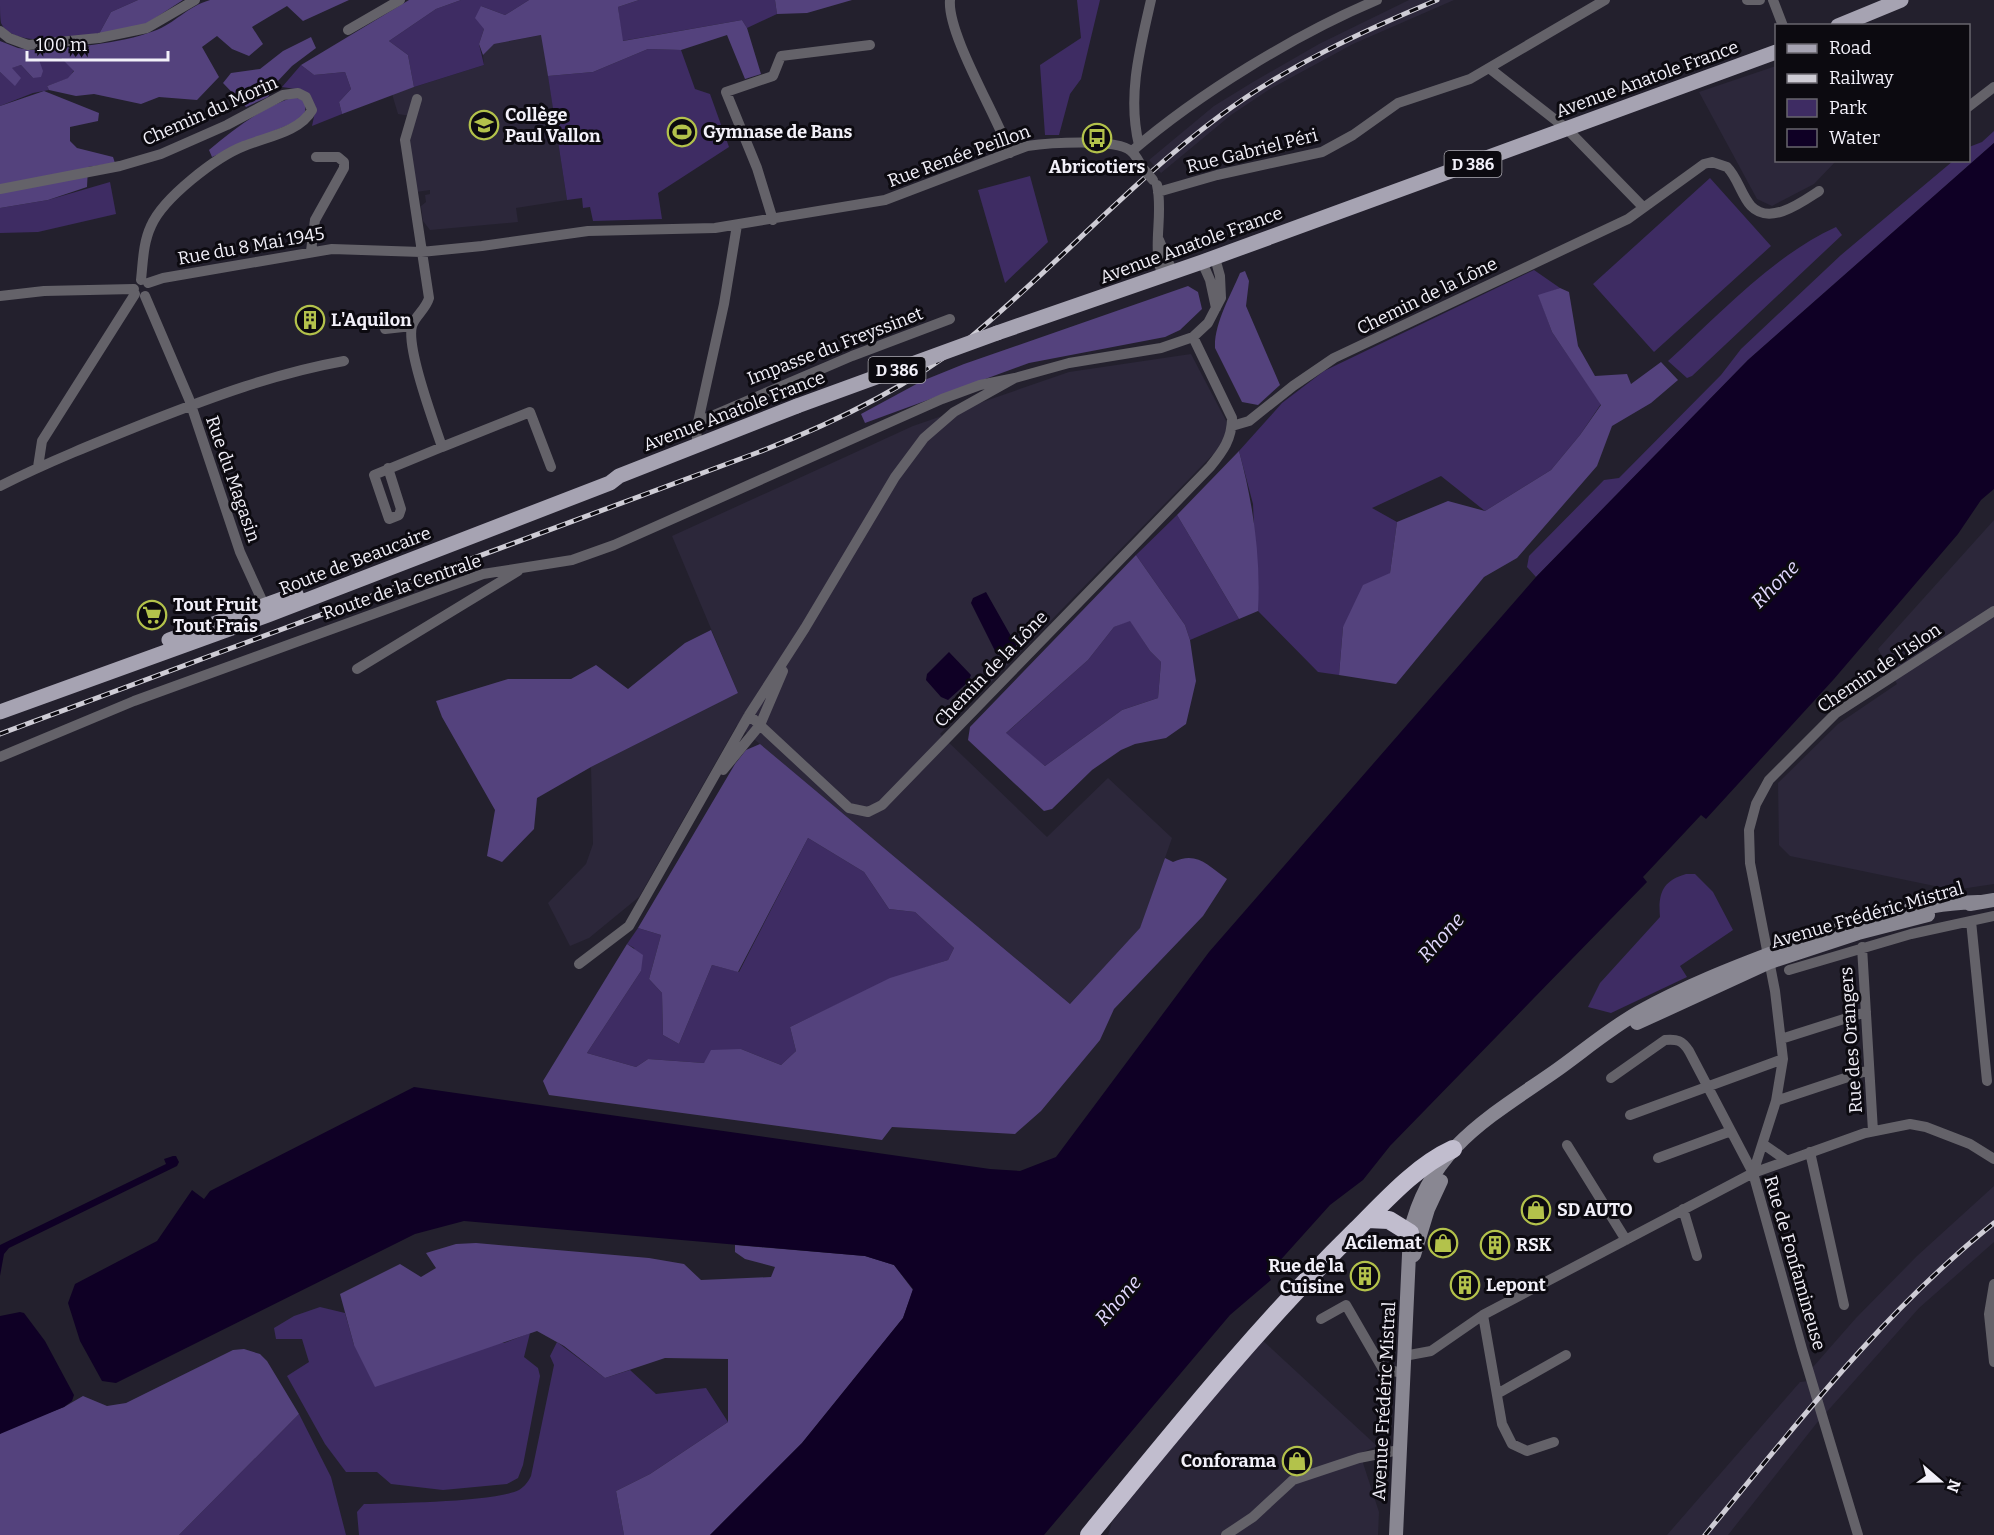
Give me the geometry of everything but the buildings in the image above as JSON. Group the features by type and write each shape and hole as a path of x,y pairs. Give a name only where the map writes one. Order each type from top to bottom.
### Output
{"highway":[{"path":"1089,1535 1263,1325 1367,1219 1434,1158 1453,1149"},
{"path":"1367,1219 1393,1222 1410,1233"}],"main road":[{"path":"1843,24 1901,0"},
{"name":"Avenue Anatole France","path":"450,541 610,483 619,476 797,406 1208,260 1775,52"},
{"name":"Route de Beaucaire","path":"0,712 450,541"},
{"name":"Route de Beaucaire","path":"0,702 266,610"},
{"name":"Avenue Frédéric Mistral","path":"1396,1535 1410,1233 1424,1193 1434,1174 1453,1149 1481,1121 1603,1038 1769,958 1978,902 1994,900"},
{"name":"Avenue Frédéric Mistral","path":"1408,1269 1425,1215 1443,1177 1464,1147 1499,1110"}],"street":[{"path":"0,31 9,38 28,45 119,35 157,24 195,0"},
{"path":"348,30 400,0"},
{"path":"950,0 950,8 961,44 1010,153"},
{"path":"1151,0 1133,79 1136,148 1142,167 1154,180 1158,192 1159,239 1168,274"},
{"path":"1136,148 1252,66 1325,24 1377,0"},
{"name":"Rue Gabriel Péri","path":"1158,192 1217,175 1322,152 1353,135 1398,103 1470,79 1605,0"},
{"path":"1747,0 1760,0"},
{"path":"1773,0 1782,24"},
{"path":"773,220 756,168 726,92 773,76 781,56 870,45"},
{"path":"1489,68 1567,129 1643,207"},
{"path":"1970,105 1994,87"},
{"name":"Chemin du Morin","path":"0,189 120,166 150,157 227,125 283,95 298,93 306,97 312,110 307,119 288,130 241,147 207,168 161,210 148,232 144,248 141,289"},
{"path":"417,99 405,140 429,298 412,326 420,379 442,447"},
{"name":"Rue Renée Peillon","path":"398,250 421,252 588,231 736,225 773,220 874,204 1027,146 1069,142 1136,148"},
{"path":"311,251 315,220 344,168 344,162 338,157 316,157"},
{"name":"Chemin de la Lône","path":"749,715 849,808 864,812 874,810 890,797 1210,467 1225,448 1232,426 1250,421 1334,358 1628,219 1704,164 1712,162 1727,167 1751,207 1764,214 1780,212 1819,191"},
{"path":"698,446 696,432 725,300 736,225"},
{"name":"Rue du 8 Mai 1945","path":"0,296 44,291 141,289 163,278 311,251 398,250"},
{"path":"579,964 629,926 749,715 795,644 895,477 941,421 1015,378 1069,363 1161,348 1193,338 1216,311 1208,260"},
{"path":"141,289 191,405 296,369 344,362"},
{"path":"0,486 38,467 42,441 141,289"},
{"name":"Impasse du Freyssinet","path":"700,421 852,356 950,319"},
{"path":"385,329 412,326"},
{"path":"1193,338 1228,403 1232,426"},
{"name":"Route de la Centrale","path":"0,757 134,701 472,578 572,560 614,545 942,399 980,385 1015,378"},
{"path":"942,399 954,412"},
{"name":"Rue du Magasin","path":"38,467 191,405 240,552 266,610"},
{"path":"915,411 927,413 941,421"},
{"path":"388,468 530,412 550,467"},
{"path":"357,669 521,570"},
{"name":"Chemin de l'Islon","path":"1769,958 1750,863 1749,842 1752,816 1761,791 1798,749 1836,713 1994,611"},
{"path":"706,790 760,726 795,644"},
{"path":"1789,970 1862,947 1994,916"},
{"path":"1971,921 1987,1081"},
{"name":"Rue des Orangers","path":"1862,947 1873,1131"},
{"name":"Rue de Fonfamineuse","path":"1769,958 1783,1059 1776,1101 1753,1173 1802,1349 1858,1535"},
{"path":"1781,1038 1866,1012"},
{"path":"1611,1078 1665,1040 1675,1039 1684,1042 1753,1173"},
{"path":"1630,1115 1783,1059"},
{"path":"1776,1101 1869,1070"},
{"path":"1404,1356 1431,1351 1483,1315 1683,1209 1753,1173 1780,1162 1873,1131 1910,1124 1926,1127 1970,1144 1994,1159"},
{"path":"1658,1158 1731,1131"},
{"path":"1567,1145 1626,1240"},
{"path":"1762,1147 1780,1162"},
{"path":"1810,1152 1844,1305"},
{"path":"1683,1209 1697,1256"},
{"path":"1994,1284 1989,1314 1994,1362"},
{"path":"1321,1319 1346,1305 1383,1369 1403,1373"},
{"path":"1483,1315 1502,1424 1512,1444 1527,1451 1554,1442"},
{"path":"1497,1394 1566,1355"},
{"path":"1226,1535 1253,1517 1293,1480 1359,1458 1399,1450"}],"shaded area":[{"path":"138,0 183,0 146,24 99,34 111,12"},
{"path":"210,0 349,0 303,21 287,6 252,27 263,44 249,56 232,49 217,36 202,47 219,77 197,100 159,97 141,104 94,94 76,96 49,90 47,86 68,78 74,71 61,58 39,60 43,71 41,77 33,78 21,65 12,68 21,78 15,86 0,72 0,41 31,50 77,47 126,39 162,28 194,7"},
{"path":"409,0 461,0 436,9 389,41 408,55 414,87 342,114 339,102 351,89 345,72 314,75 301,65"},
{"path":"529,0 639,0 618,7 623,41 742,20 747,28 761,74 745,79 727,35 681,50 648,49 593,72 548,76 541,35 494,44 483,55 479,44 484,29 475,18 481,6 505,15"},
{"path":"775,0 852,0 807,13 777,14"},
{"path":"1409,0 1454,0 1353,44 1270,89 1231,115 1161,173 1149,160 1214,106 1253,82 1319,44"},
{"name":"Collège Paul Vallon","path":"542,35 567,200 516,208 518,222 430,230 423,221 421,206 426,202 425,195 430,194 430,190 416,192 409,145 416,117 398,114 392,94 484,65 483,55 494,44"},
{"path":"311,37 316,48 292,66 276,83 268,97 246,107 223,83 231,73 260,69 283,51"},
{"path":"1775,66 1775,162 1835,162 1814,184 1772,206 1757,199 1699,92"},
{"path":"44,91 99,113 98,121 70,127 70,141 77,148 113,157 115,163 88,167 87,187 48,200 0,208 0,106"},
{"path":"294,97 303,100 305,106 305,113 300,120 212,157 209,150 238,127 282,101"},
{"path":"1245,271 1249,281 1246,306 1280,385 1258,405 1242,402 1215,348 1217,329 1224,309 1240,273"},
{"path":"1188,286 1198,292 1202,309 1180,330 1165,337 1029,363 865,423 861,414 922,381 964,364"},
{"path":"1560,288 1569,292 1578,346 1595,376 1627,374 1631,384 1661,362 1678,380 1651,403 1612,426 1597,466 1517,558 1484,577 1396,684 1339,675 1343,627 1363,585 1390,573 1397,522 1448,501 1485,511 1551,470 1601,405 1552,332 1538,295"},
{"path":"1191,354 1233,434 940,734 1047,837 1108,778 1172,838 1140,929 1070,1004 737,725 639,897 589,938 570,946 548,903 586,864 593,844 591,767 738,693 672,536 913,426 1069,372"},
{"path":"1239,451 1255,530 1259,590 1258,611 1239,619 1177,515"},
{"path":"1994,520 1994,884 1954,890 1790,856 1779,845 1778,783 1838,724 1897,684 1878,649"},
{"path":"1136,555 1185,625 1190,640 1196,681 1186,724 1166,738 1135,744 1121,750 1092,770 1052,809 1044,811 968,740 970,727","holes":["1130,621 1150,651 1161,662 1158,698 1122,710 1045,766 1006,733 1088,660 1114,627"]},
{"path":"711,630 738,693 591,767 537,798 534,829 502,862 487,856 495,810 442,717 436,701 508,679 571,679 596,665 628,689 685,643"},
{"path":"760,744 1070,1004 1140,928 1165,858 1173,862 1189,858 1202,861 1227,879 1203,916 1114,1009 1100,1040 1041,1111 1015,1134 892,1127 882,1140 549,1095 543,1081 627,944 643,955 641,971 587,1053 636,1067 648,1059 704,1063 711,1050 741,1049 781,1065 796,1051 790,1027 890,978 948,960 954,948 915,912 889,909 864,872 808,838 738,972 712,965 679,1044 663,1035 662,993 649,979 661,935 638,928 735,764 746,750"},
{"path":"1994,1186 1994,1242 1919,1308 1816,1424 1728,1535 1667,1535 1800,1382 1809,1381 1813,1367 1856,1318 1917,1256"},
{"path":"476,1243 649,1258 684,1264 701,1280 771,1277 775,1267 745,1259 735,1252 735,1245 865,1256 894,1265 913,1290 903,1318 802,1443 710,1535 624,1535 616,1491 650,1474 728,1422 728,1359 665,1358 605,1378 564,1346 537,1331 375,1387 354,1345 340,1294 400,1264 421,1277 436,1268 426,1253 456,1244"},
{"path":"1260,1338 1377,1446 1363,1452 1363,1463 1379,1512 1378,1535 1108,1535 1112,1522"},
{"path":"244,1349 260,1354 267,1361 299,1414 179,1535 0,1535 0,1434 4,1430 64,1407 83,1396 107,1406 126,1403 233,1350"}],"green space":[{"path":"0,0 138,0 111,12 99,34 61,39 31,39 8,31 1,23"},
{"path":"461,0 529,0 505,15 481,6 484,29 479,44 484,65 414,87 408,55 389,41 436,9"},
{"path":"639,0 775,0 777,14 747,28 742,20 622,41 618,7"},
{"path":"1077,0 1100,0 1081,79 1070,94 1059,135 1045,135 1040,65 1081,38"},
{"path":"648,49 681,50 695,89 710,94 729,147 658,193 662,219 593,221 590,207 583,208 582,198 567,200 548,76 593,72"},
{"path":"61,58 74,70 69,78 47,86 49,90 33,93 0,106 0,72 15,85 11,68 21,65 33,78 39,60"},
{"path":"301,65 314,75 345,72 351,89 339,102 342,114 312,126 316,107 302,90 282,87"},
{"path":"1994,131 1994,143 1748,360 1536,577 1527,567 1529,556 1604,480 1619,478 1721,375 1741,349 1841,255 1952,162 1970,162 1970,147 1982,142"},
{"path":"1030,176 1048,242 1005,283 978,190"},
{"path":"1710,178 1771,246 1654,352 1593,284"},
{"path":"110,182 116,214 38,232 0,233 0,208 48,200"},
{"path":"1836,227 1842,235 1692,376 1687,378 1668,361 1768,270 1812,239"},
{"path":"1534,270 1560,288 1539,296 1552,332 1601,404 1580,435 1551,470 1485,511 1441,476 1372,508 1397,522 1390,573 1343,627 1339,675 1318,672 1258,611 1253,504 1239,451 1282,403 1324,371"},
{"path":"1177,515 1239,619 1190,640 1185,625 1136,555"},
{"path":"1130,620 1150,651 1161,662 1158,698 1122,710 1045,766 1005,734 1088,660 1114,627"},
{"path":"808,838 864,872 889,909 915,912 954,948 948,960 890,979 790,1027 796,1051 781,1065 741,1049 704,1063 648,1059 636,1067 587,1053 641,971 634,948 627,944 638,928 661,935 649,979 662,993 663,1035 679,1044 712,965 739,972"},
{"path":"1686,874 1695,874 1713,892 1733,930 1680,966 1687,977 1611,1013 1588,1007 1600,983 1660,917 1663,890 1672,880"},
{"path":"320,1307 345,1313 354,1345 504,1343 530,1333 524,1357 538,1368 540,1376 523,1465 518,1478 507,1484 443,1490 391,1484 377,1472 346,1472 325,1444 287,1376 309,1362 302,1339 276,1339 274,1328 294,1316"},
{"path":"557,1342 605,1378 630,1370 656,1394 706,1388 728,1422 650,1474 616,1491 624,1535 359,1535 357,1512 364,1504 489,1497 519,1490 525,1485 531,1476 554,1365 550,1356"},
{"path":"299,1414 331,1477 346,1535 179,1535"}],"water":[{"name":"Rhone","path":"1994,143 1994,489 1981,500 1958,534 1834,679 1706,819 1701,815 1643,877 1647,882 1390,1146 1363,1180 1330,1205 1268,1274 1271,1280 1230,1315 1044,1535 710,1535 802,1443 903,1318 913,1289 894,1265 865,1256 464,1221 415,1234 116,1383 102,1381 80,1341 68,1303 75,1284 157,1241 192,1190 204,1199 210,1191 414,1087 990,1169 1020,1171 1056,1157 1209,952 1536,577 1748,360"},
{"path":"986,592 1016,645 1015,650 1001,656 996,653 971,603 973,598"},
{"path":"949,652 971,675 968,682 948,700 941,697 926,680 927,674"},
{"path":"176,1156 179,1162 177,1166 9,1248 4,1254 0,1276 0,1245 166,1164 164,1159"},
{"path":"24,1313 45,1341 74,1395 72,1401 64,1407 0,1434 0,1316"}],"railway":[{"path":"0,734 759,452 813,430 867,404 918,375 966,341 1187,141 1246,97 1325,51 1437,0"},
{"path":"1705,1535 1807,1412 1878,1332 1953,1257 1994,1223"}],"place":[{"name":"Collège Paul Vallon","path":"484,125"},
{"name":"Gymnase de Bans","path":"682,132"},
{"name":"Abricotiers","path":"1097,138"},
{"name":"L'Aquilon","path":"310,320"},
{"name":"Tout Fruit Tout Frais","path":"152,615"},
{"name":"SD AUTO","path":"1536,1210"},
{"name":"Acilemat","path":"1443,1243"},
{"name":"RSK","path":"1495,1245"},
{"name":"Rue de la Cuisine","path":"1365,1276"},
{"name":"Lepont","path":"1465,1285"},
{"name":"Conforama","path":"1297,1461"}]}
